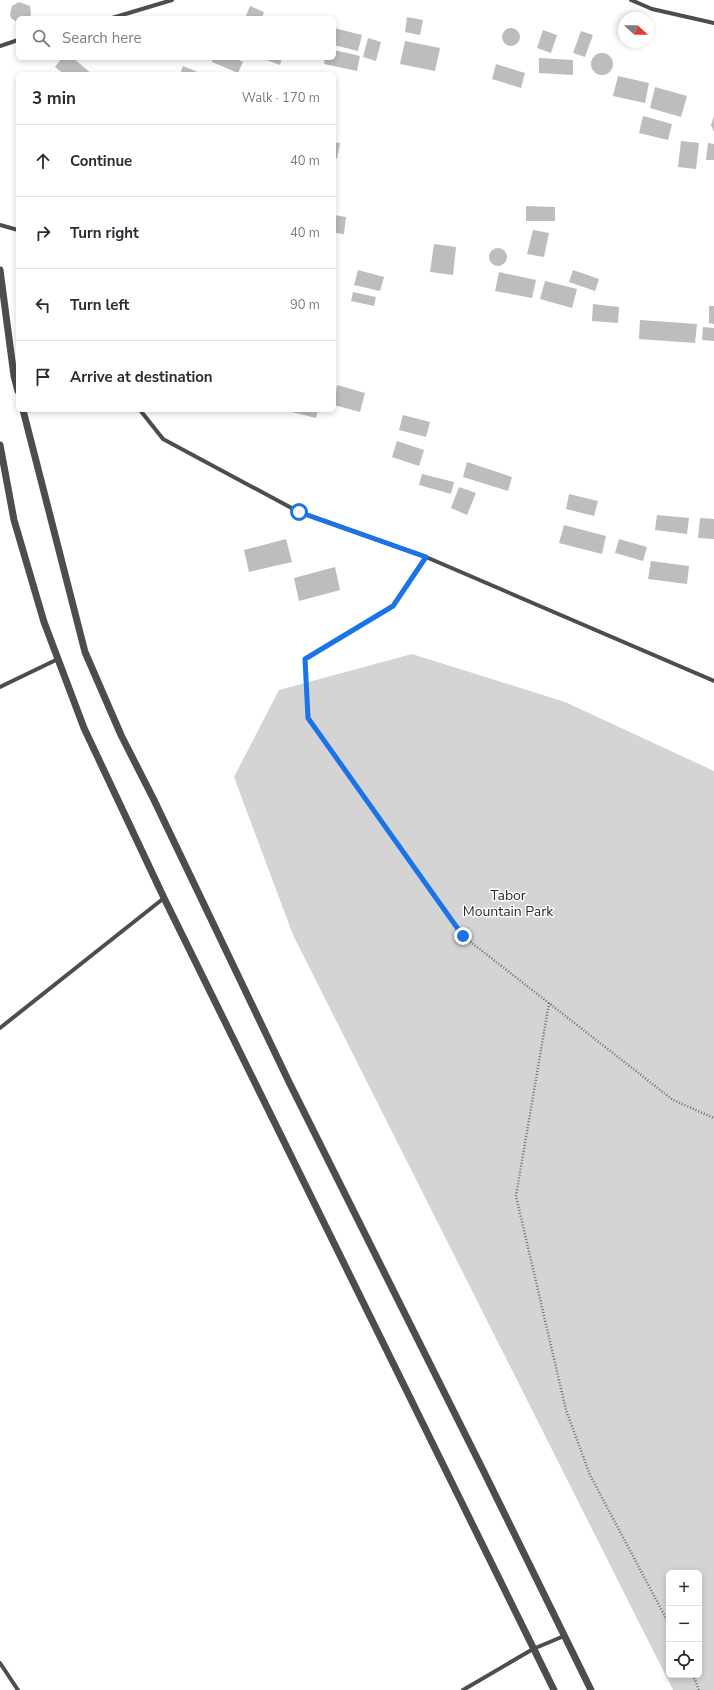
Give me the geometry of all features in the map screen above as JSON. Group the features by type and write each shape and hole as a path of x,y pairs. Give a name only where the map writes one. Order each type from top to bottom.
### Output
{"street":[{"path":"119,16 172,0"},
{"path":"631,0 652,9 714,23"},
{"path":"0,46 16,41"},
{"path":"0,225 16,229"},
{"path":"0,270 16,384"},
{"path":"24,412 85,652 121,735 289,1082 591,1690"},
{"path":"142,412 163,440 299,512 426,557 714,681"},
{"path":"0,445 14,520 44,622 84,728 164,898 554,1690"},
{"path":"0,687 58,659"},
{"path":"0,1028 164,898"},
{"path":"463,1690 534,1649 564,1636"},
{"path":"0,1663 18,1690"}],"path":[{"path":"426,557 393,606 305,659 308,718 463,936 673,1100 714,1118"},
{"path":"549,1003 516,1196 566,1410 590,1475 666,1618"},
{"path":"694,1678 699,1690"}],"green space":[{"name":"Tabor Mountain Park","path":"412,654 565,702 714,771 714,1690 673,1690 667,1678 702,1678 702,1570 666,1570 666,1676 293,935 234,777 279,690"}],"building":[{"path":"19,2 30,6 30,16 16,16 16,22 11,18 10,14 12,6"},
{"path":"250,6 264,12 263,16 246,16"},
{"path":"407,17 423,20 420,35 405,32"},
{"path":"336,28 362,35 358,51 336,46"},
{"path":"507,28 515,28 520,33 518,44 515,46 507,46 502,41 502,33"},
{"path":"543,30 557,35 551,53 537,48"},
{"path":"581,31 593,35 585,57 573,53"},
{"path":"368,38 381,42 376,61 363,57"},
{"path":"405,41 440,48 435,71 400,64"},
{"path":"336,50 360,56 357,71 324,64 325,60 336,60"},
{"path":"602,53 610,56 613,64 610,72 602,75 594,72 591,64 594,56"},
{"path":"539,58 573,60 573,75 539,73"},
{"path":"60,60 75,60 90,72 61,72 55,67"},
{"path":"212,60 238,60 243,62 238,72 236,72 212,62"},
{"path":"266,60 281,60 280,65"},
{"path":"496,64 525,73 521,88 492,79"},
{"path":"183,66 197,72 181,72"},
{"path":"618,76 649,83 645,103 613,96"},
{"path":"655,87 687,96 681,117 650,108"},
{"path":"643,116 672,124 668,140 639,133"},
{"path":"714,116 714,132 711,125"},
{"path":"681,141 699,143 696,169 678,167"},
{"path":"336,142 340,143 336,159"},
{"path":"708,143 714,144 714,160 706,160"},
{"path":"526,206 555,207 555,221 526,221"},
{"path":"336,215 346,217 344,234 336,233"},
{"path":"533,230 549,233 544,257 527,254"},
{"path":"434,244 456,247 453,275 430,272"},
{"path":"494,248 502,248 507,253 505,264 502,266 494,266 489,261 489,253"},
{"path":"358,270 384,277 380,291 354,285"},
{"path":"573,270 599,279 595,291 569,282"},
{"path":"499,272 536,280 532,298 495,291"},
{"path":"545,281 577,289 572,308 540,299"},
{"path":"353,292 376,297 374,306 351,301"},
{"path":"593,304 619,307 618,323 592,321"},
{"path":"709,306 714,306 714,324 709,323"},
{"path":"640,320 697,324 695,343 639,339"},
{"path":"703,327 714,328 714,341 702,340"},
{"path":"337,385 365,393 360,412 336,406"},
{"path":"292,412 318,412 316,418"},
{"path":"403,415 430,422 426,437 399,430"},
{"path":"397,441 424,450 419,466 392,457"},
{"path":"467,462 512,477 508,491 463,477"},
{"path":"422,474 454,482 451,494 419,485"},
{"path":"459,487 476,493 467,515 451,508"},
{"path":"569,494 598,501 594,516 566,509"},
{"path":"657,515 689,518 687,534 655,530"},
{"path":"700,518 714,519 714,539 698,538"},
{"path":"564,525 606,536 602,554 559,543"},
{"path":"286,539 292,562 249,572 244,550"},
{"path":"619,539 647,547 643,561 615,553"},
{"path":"651,561 689,566 687,584 648,579"},
{"path":"335,567 340,590 299,601 294,578"}],"route":[{"path":"299,512 426,557 393,606 305,659 308,718 463,936"}]}
